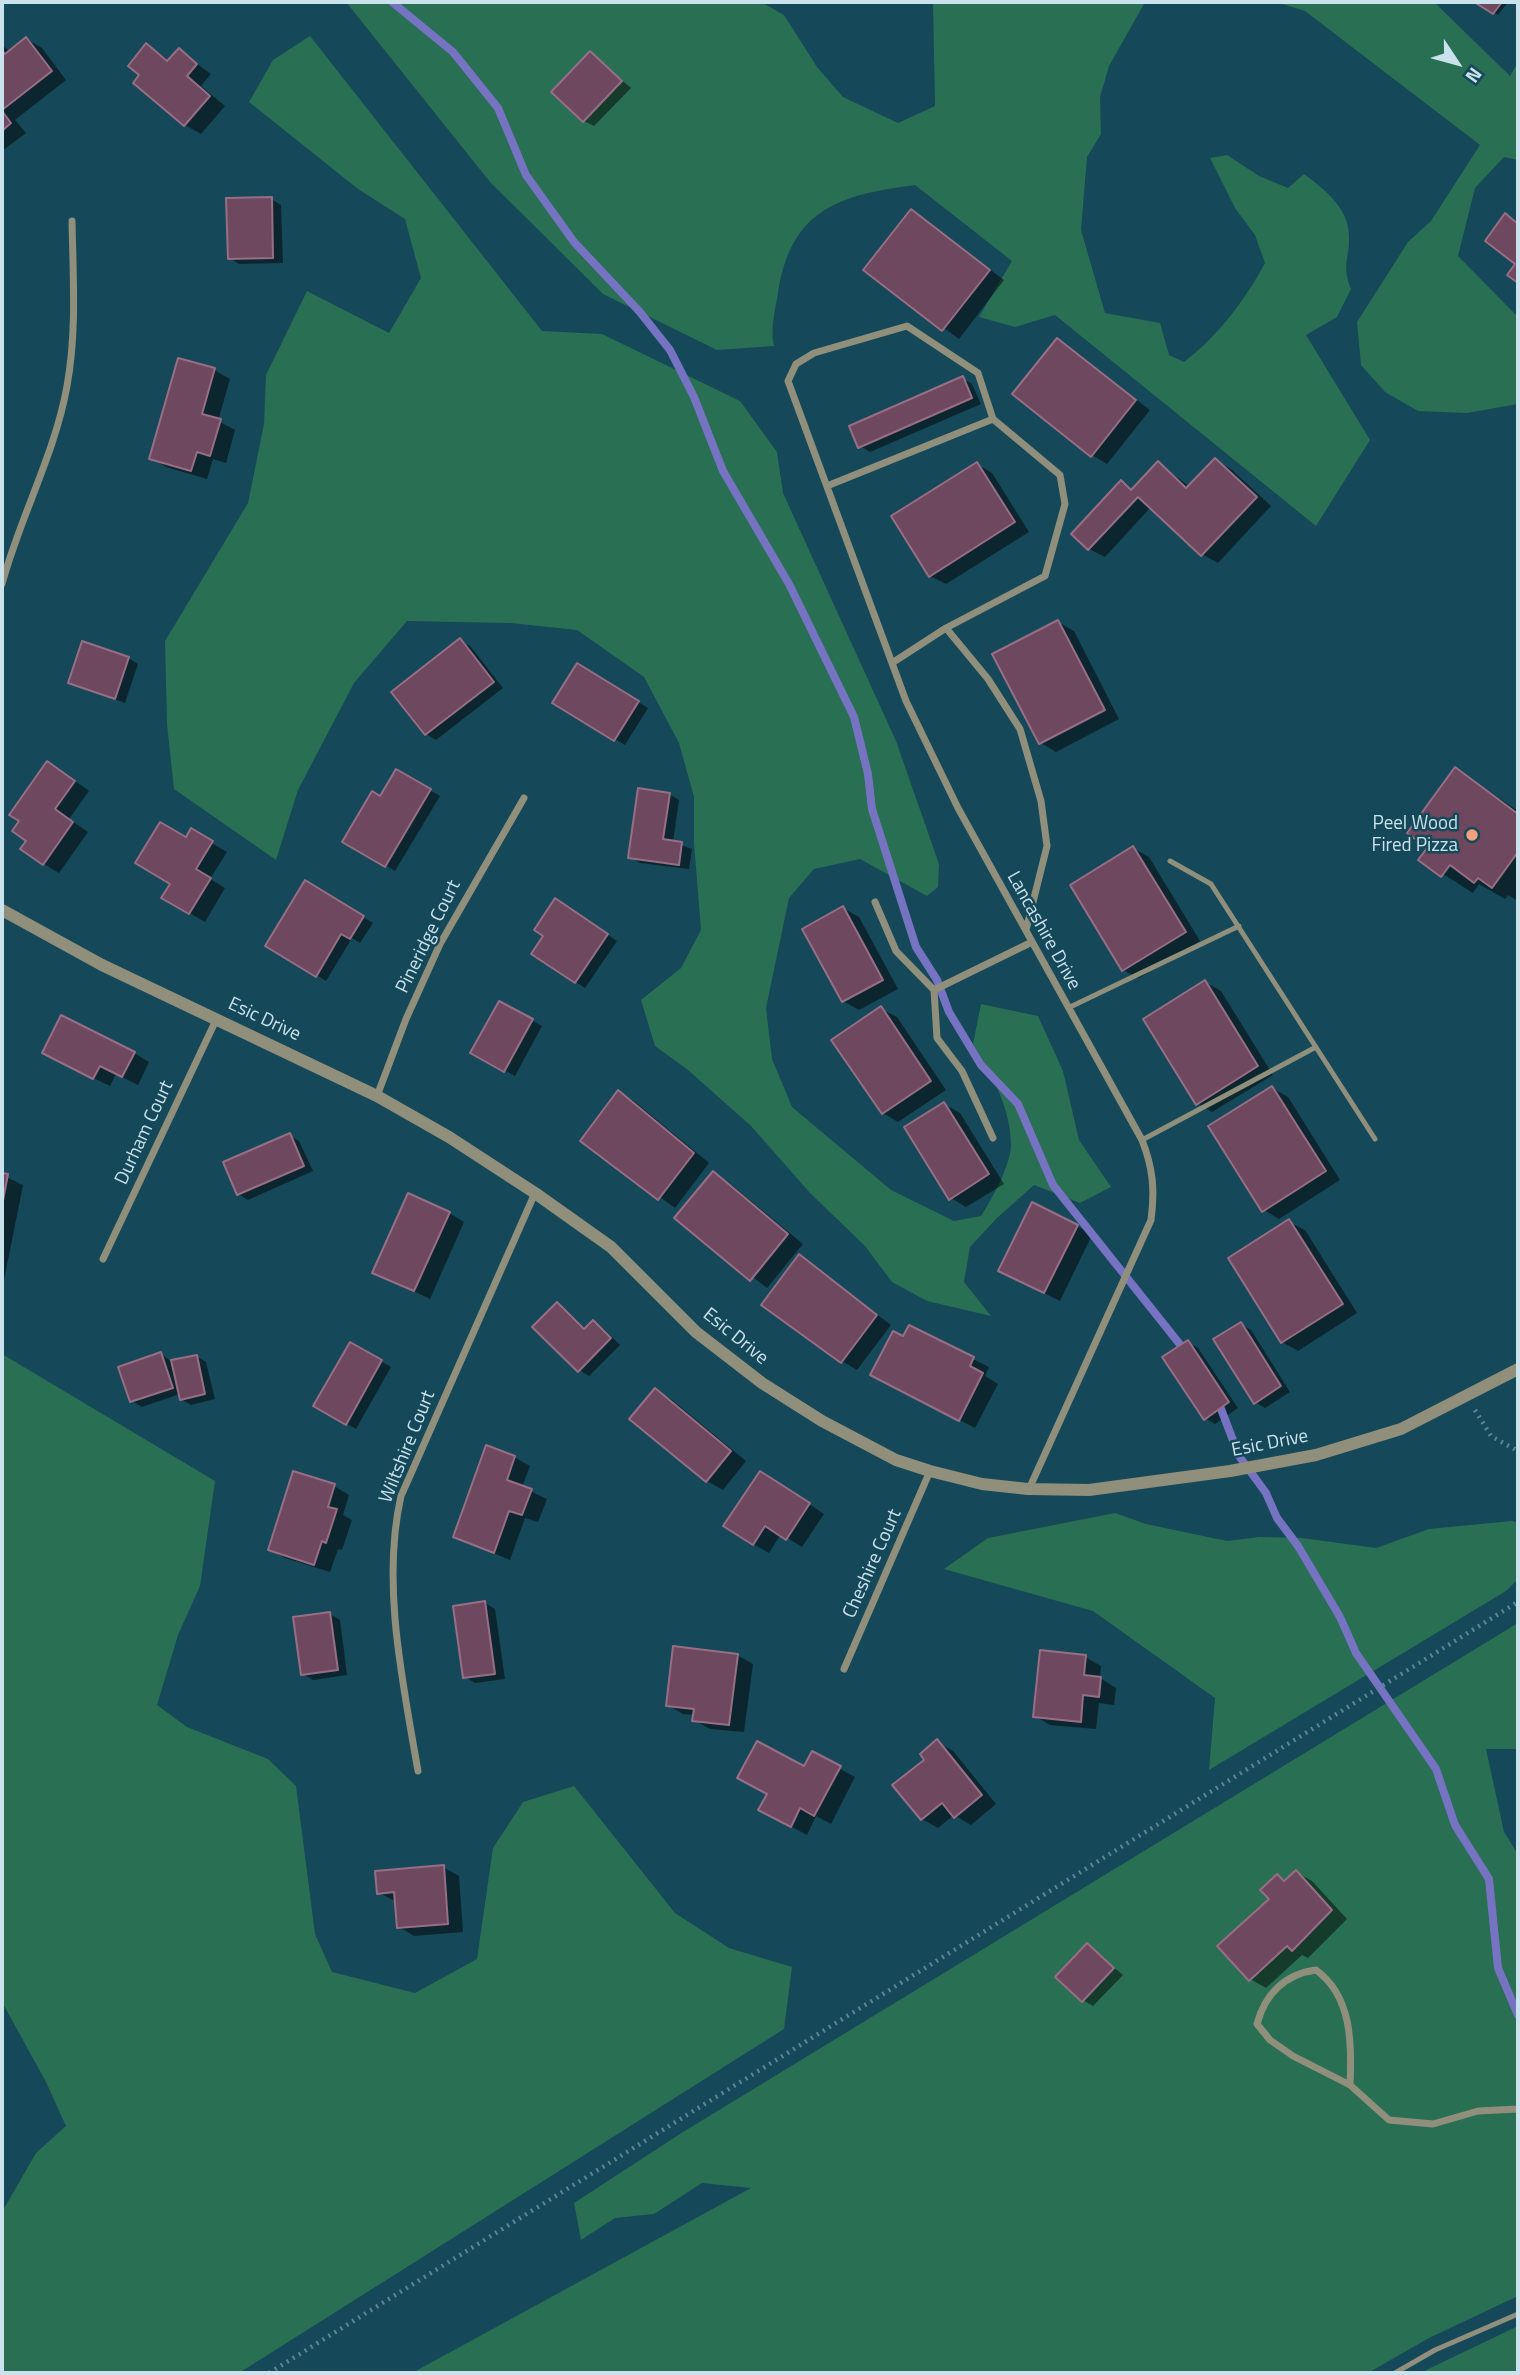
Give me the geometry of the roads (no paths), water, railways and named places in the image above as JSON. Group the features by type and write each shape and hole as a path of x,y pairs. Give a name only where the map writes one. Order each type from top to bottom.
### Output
{"street":[{"path":"2,584 13,545 53,442 67,387 75,324 72,221"},
{"name":"Lancashire Drive","path":"993,419 978,373 907,326 814,353 796,364 788,381 906,701 958,808 1142,1140 1151,1163 1154,1192 1150,1220 1028,1489"},
{"path":"827,486 993,419 1060,475 1065,505 1045,576 946,628 892,663"},
{"path":"2,550 13,545"},
{"path":"946,628 988,679 1020,729 1041,801 1047,846 1026,931"},
{"name":"Pineridge Court","path":"377,1096 406,1019 440,944 524,798"},
{"path":"875,902 896,951 934,990 937,1038 962,1071 993,1138"},
{"name":"Esic Drive","path":"2,910 102,965 377,1096 535,1193 611,1247 696,1332 762,1383 822,1422 896,1460 930,1471 982,1484 1028,1489 1089,1490 1146,1485 1316,1455 1401,1429 1518,1369"},
{"path":"934,990 1032,942"},
{"name":"Durham Court","path":"103,1259 216,1020"},
{"name":"Wiltshire Court","path":"418,1771 391,1576 392,1534 401,1496 535,1193"},
{"name":"Cheshire Court","path":"844,1669 930,1471"},
{"path":"1350,2085 1351,2059 1343,2004 1332,1982 1316,1970 1297,1972 1281,1982 1261,2009 1257,2024 1270,2040 1293,2056 1350,2085 1389,2120 1433,2124 1478,2111 1518,2109"}],"lane":[{"path":"1170,862 1212,884 1375,1139"},
{"path":"1068,1007 1239,926"},
{"path":"1142,1140 1316,1047"},
{"path":"1395,2373 1435,2350 1518,2314"}],"waterway":[{"path":"392,2 453,52 498,108 526,175 574,242 639,311 670,350 694,397 723,471 789,584 854,717 868,774 872,809 916,947 937,980 949,1012 981,1065 1018,1104 1053,1185 1186,1352"},
{"path":"1218,1401 1239,1456 1266,1493 1277,1518 1298,1546 1340,1617 1356,1653 1436,1769 1455,1825 1489,1879 1498,1968 1518,2015"}],"place":[{"name":"Peel Wood Fired Pizza","path":"1472,835"}]}
